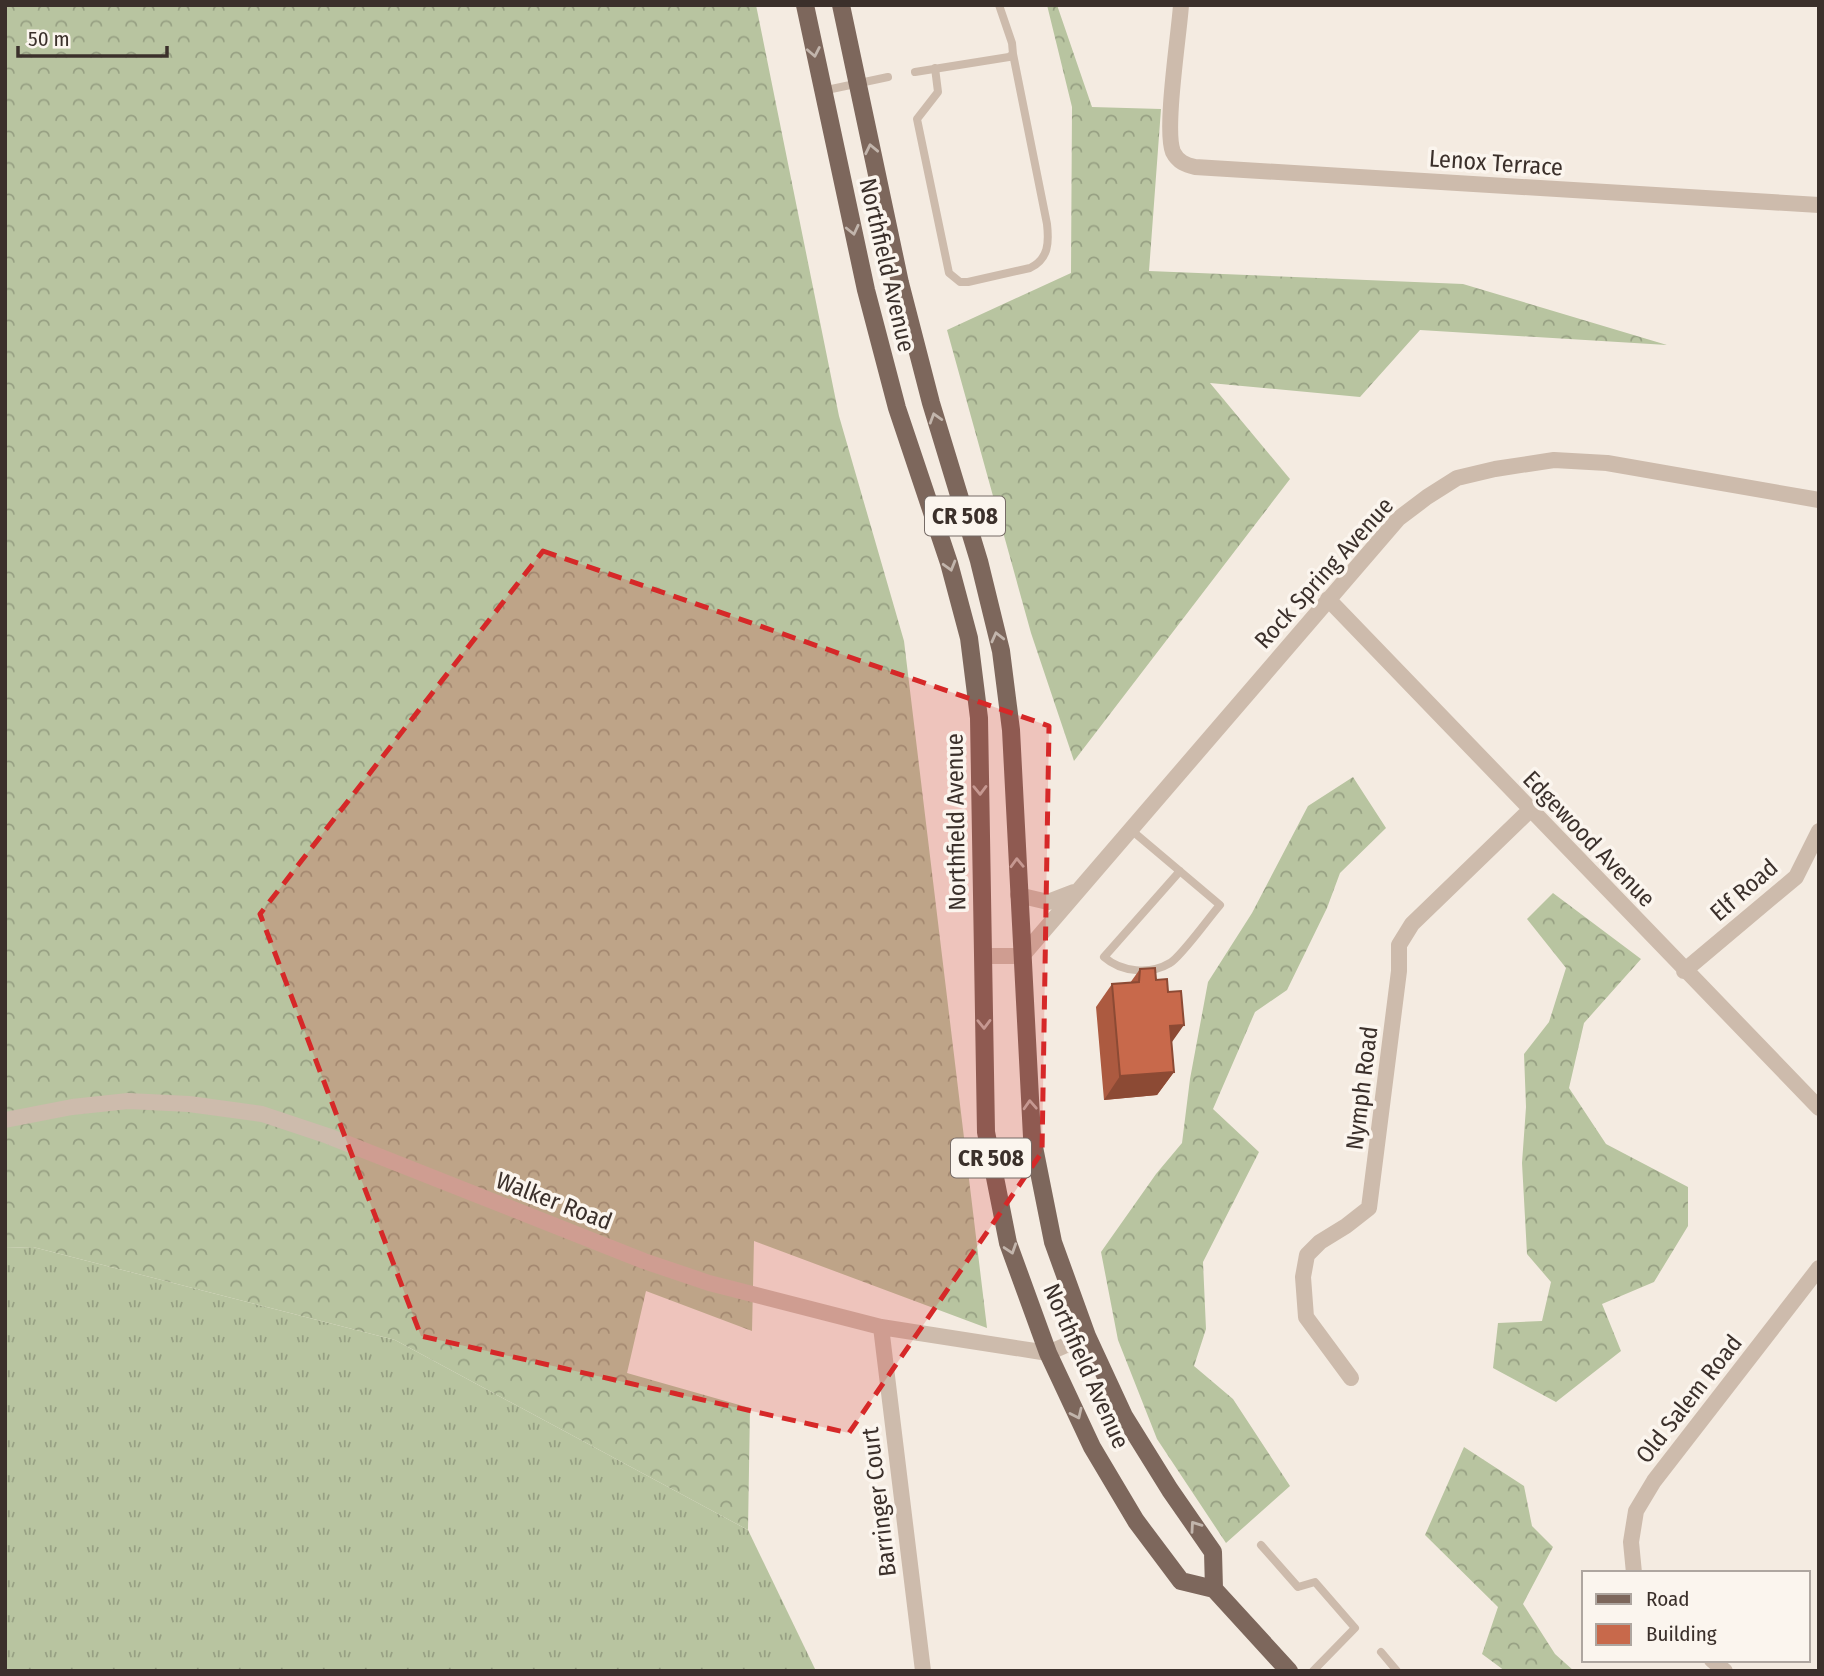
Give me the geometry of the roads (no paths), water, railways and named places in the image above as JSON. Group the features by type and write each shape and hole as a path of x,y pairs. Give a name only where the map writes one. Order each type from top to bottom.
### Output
{"main road":[{"name":"Northfield Avenue","path":"805,5 866,290 897,408 949,563 969,638 979,718 986,1132 1008,1243 1048,1353 1092,1447 1136,1521 1181,1581 1214,1589 1213,1552 1124,1416 1087,1336 1053,1242 1032,1137 1011,730 1001,651 979,561 927,390 900,283 841,5"},
{"path":"1214,1589 1289,1671"}],"street":[{"name":"Lenox Terrace","path":"1181,5 1170,131 1175,155 1182,164 1195,167 1819,205"},
{"name":"Rock Spring Avenue","path":"1022,956 1398,519 1457,478 1554,460 1607,463 1819,500"},
{"name":"Edgewood Avenue","path":"1328,599 1819,1108"},
{"name":"Nymph Road","path":"1350,1378 1306,1317 1303,1278 1307,1255 1320,1242 1369,1208 1398,985 1399,945 1412,924 1530,810"},
{"name":"Elf Road","path":"1684,971 1796,877 1819,831"},
{"path":"1018,895 1048,902 1077,891"},
{"path":"983,956 1022,956"},
{"name":"Walker Road","path":"5,1120 72,1107 128,1101 189,1104 262,1114 328,1136 696,1279 881,1327 1048,1353"},
{"name":"Old Salem Road","path":"1634,1571 1631,1542 1636,1511 1654,1481 1819,1268"},
{"name":"Barringer Court","path":"881,1327 923,1671"},
{"path":"1048,1353 1087,1336"}],"lane":[{"path":"935,68 937,92 917,120 949,273 960,282 968,282 1030,268 1040,263 1048,247 1047,224 1012,43 999,5"},
{"path":"915,72 1009,57 1013,54"},
{"path":"822,91 888,77"},
{"path":"1130,829 1180,871 1220,905 1171,963 1145,971 1115,967 1104,957 1180,871"},
{"path":"1261,1545 1298,1587 1315,1581 1355,1628 1312,1671"},
{"path":"1381,1652 1397,1671"}]}
